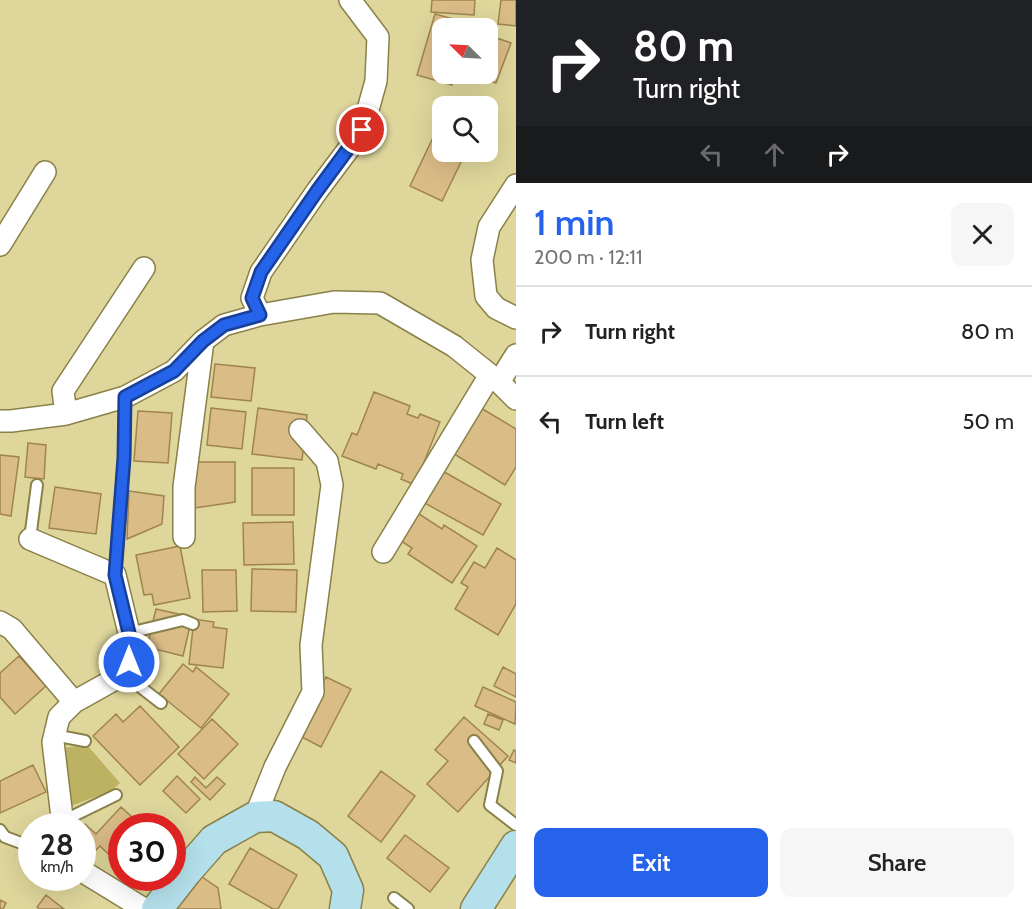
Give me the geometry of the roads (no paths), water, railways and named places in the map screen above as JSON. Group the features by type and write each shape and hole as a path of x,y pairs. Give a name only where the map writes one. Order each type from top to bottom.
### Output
{"street":[{"path":"260,315 252,298 261,272 362,130 365,121 376,81 378,38 350,0"},
{"path":"0,244 45,172"},
{"path":"516,184 489,227 483,260 486,296 496,308 516,318"},
{"path":"66,414 63,391 144,268"},
{"path":"0,421 11,422 66,414 125,397 174,371 203,341 224,325 260,315 334,302 380,303 454,346 516,399"},
{"path":"184,537 184,487 203,341"},
{"path":"383,552 494,378 516,355"},
{"path":"255,817 275,767 313,692 311,645 332,485 327,461 300,430"},
{"path":"30,538 115,575 129,633 129,662 117,678 74,702 59,717 53,742 61,813"},
{"path":"0,622 12,629 74,702"},
{"path":"157,909 214,840 255,817 274,816 308,835 333,856 348,890 345,909"},
{"path":"476,909 516,846"},
{"path":"96,880 144,909"}],"lane":[{"path":"115,575 124,458 125,397"},
{"path":"30,538 37,485"},
{"path":"129,633 183,620 193,624"},
{"path":"121,672 161,703"},
{"path":"55,733 85,741"},
{"path":"474,741 497,771 490,805 516,825"},
{"path":"79,813 116,795"},
{"path":"0,830 6,837 18,842"},
{"path":"394,898 408,909"}]}
